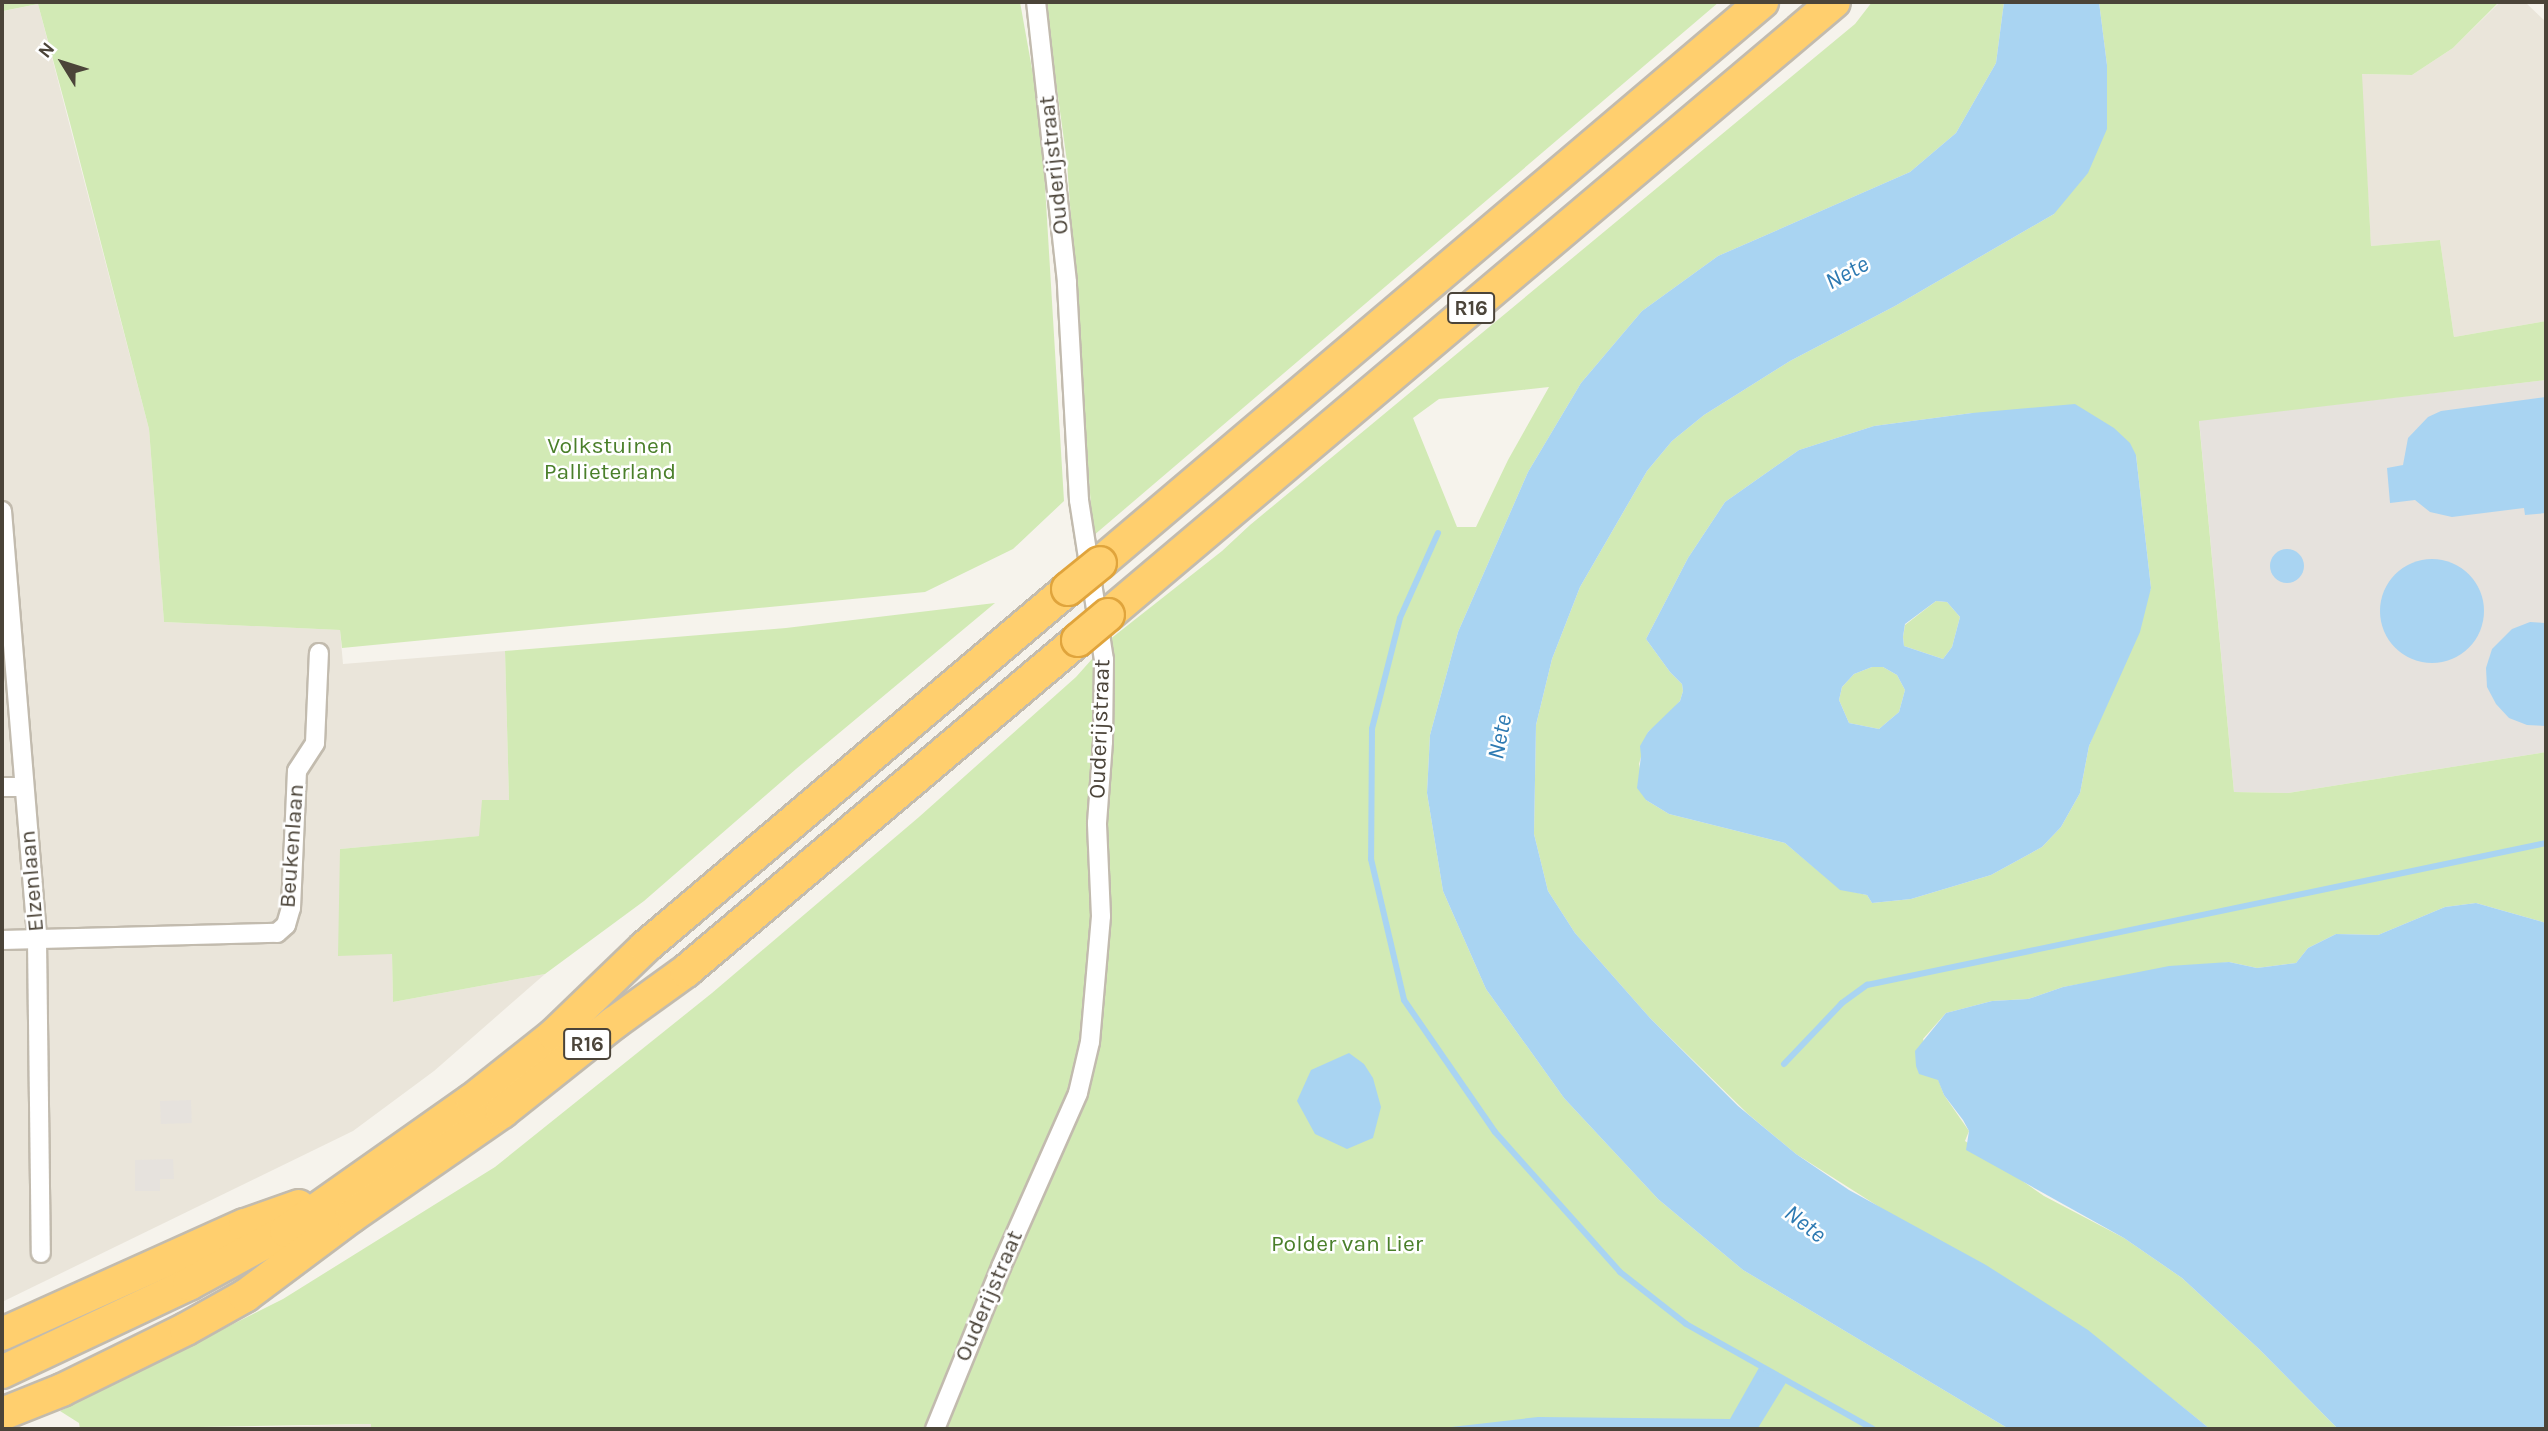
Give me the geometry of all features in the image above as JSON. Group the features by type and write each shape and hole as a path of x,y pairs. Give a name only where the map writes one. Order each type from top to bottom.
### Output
{"highway":[{"name":"R16","path":"2,1372 189,1284 286,1231 351,1200 546,1042 645,947 1762,2"},
{"name":"R16","path":"2,1388 112,1340 502,1112 614,1023 687,971 1834,2"},
{"path":"2,1335 245,1225 351,1200"},
{"path":"2,1414 62,1390 245,1296 351,1200"}],"street":[{"name":"Ouderijstraat","path":"935,1429 1001,1267 1078,1093 1090,1042 1101,916 1097,823 1103,743 1104,660 1079,500 1066,282 1035,2"},
{"name":"Elzenlaan","path":"2,518 37,940 41,1252"},
{"name":"Beukenlaan","path":"2,940 278,933 286,925 291,908 297,771 315,743 320,653"},
{"path":"2,787 24,786"}],"shaded area":[{"path":"2500,2 2525,2 2546,22 2546,321 2454,337 2440,240 2371,246 2361,74 2412,75 2453,48"},
{"path":"38,4 149,429 164,622 340,630 343,664 505,651 509,800 480,836 340,849 392,954 393,1002 545,974 434,1071 353,1131 2,1302 2,6 4,11"},
{"path":"2546,380 2546,752 2288,793 2234,792 2199,420"},
{"path":"191,1100 192,1123 161,1124 160,1101"},
{"path":"173,1159 174,1179 160,1179 160,1191 135,1191 135,1160"},
{"path":"371,1424 371,1429 188,1429"}],"green space":[{"name":"Volkstuinen Pallieterland","path":"2,2 1020,2 1041,119 1064,501 1013,549 925,592 342,648 340,630 164,622 149,429 70,123 38,4 3,11"},
{"path":"1045,2 1719,2 1093,536 1067,162"},
{"name":"Polder van Lier","path":"1872,2 2004,2 1996,63 1956,133 1910,172 1718,256 1642,311 1581,383 1528,472 1458,632 1430,735 1427,793 1443,891 1486,989 1564,1098 1658,1199 1743,1270 2009,1429 371,1429 371,1424 80,1429 79,1423 60,1411 283,1299 495,1167 712,993 919,817 1076,677 1109,640 1222,551 1855,24","holes":["1549,387 1508,460 1476,527 1457,527 1413,418 1439,399"]},
{"path":"2099,2 2499,2 2453,48 2412,75 2362,74 2371,246 2440,240 2454,337 2546,321 2546,380 2199,421 2234,792 2288,793 2546,752 2546,923 2476,903 2445,907 2378,935 2336,934 2308,948 2296,963 2257,968 2229,962 2063,987 2028,999 1992,1001 1946,1013 1923,1039 1944,1095 1969,1131 1965,1141 2044,1196 2124,1238 2182,1278 2259,1349 2338,1429 2210,1429 2140,1373 1796,1154 1748,1114 1650,1018 1575,933 1548,891 1534,834 1536,725 1552,659 1580,587 1647,471 1672,441 1704,415 1790,361 1895,306 2054,214 2107,65","holes":["1972,413 2136,455 2151,588 2089,746 2080,793 2061,827 2042,847 1991,875 1911,899 1872,903 1867,895 1840,889 1785,843 1669,814 1646,800 1639,764 1648,732 1680,701 1683,691 1682,684 1646,639 1688,558 1725,502 1799,450 1874,426"]},
{"path":"1936,601 1947,602 1960,617 1952,647 1943,659 1904,646 1905,625"},
{"path":"995,603 796,769 644,901 545,974 393,1002 392,954 338,956 340,849 479,836 482,800 509,800 505,651 786,628"},
{"path":"1872,667 1883,667 1897,675 1905,690 1899,712 1879,729 1849,723 1839,700 1842,687 1854,674"}],"water":[{"name":"Nete","path":"2004,2 2099,2 2107,65 2107,129 2088,173 2054,214 1895,306 1790,361 1704,415 1672,441 1647,471 1580,587 1552,659 1536,725 1534,834 1548,891 1575,933 1650,1018 1738,1106 1796,1154 1849,1190 1986,1265 2088,1330 2210,1429 2009,1429 1743,1270 1658,1199 1564,1098 1486,989 1443,891 1427,793 1430,735 1458,632 1528,472 1581,383 1642,311 1718,256 1910,172 1956,133 1996,63"},
{"path":"2546,397 2546,513 2525,515 2524,508 2452,517 2430,512 2415,500 2390,503 2387,468 2403,465 2408,438 2428,417 2441,411"},
{"path":"2075,404 2114,428 2130,443 2136,455 2151,588 2140,632 2089,746 2080,793 2061,827 2042,847 1991,875 1911,899 1872,903 1867,895 1840,890 1785,843 1669,814 1646,800 1637,788 1640,746 1648,732 1680,701 1683,691 1682,684 1646,639 1688,558 1725,502 1799,450 1874,426 1972,413","holes":["1936,601 1947,602 1960,617 1952,647 1943,659 1904,646 1905,624","1872,667 1883,667 1897,675 1905,690 1899,712 1879,729 1849,723 1839,700 1842,687 1854,674"]},
{"path":"2287,549 2299,554 2304,566 2299,578 2287,583 2275,578 2270,566 2275,554"},
{"path":"2432,559 2452,563 2469,574 2480,591 2484,611 2480,631 2469,648 2452,659 2432,663 2412,659 2395,648 2384,631 2380,611 2384,591 2395,574 2412,563"},
{"path":"2530,622 2546,623 2546,726 2527,725 2509,718 2496,704 2487,687 2486,668 2492,649 2512,629"},
{"path":"2476,903 2546,923 2546,1429 2338,1429 2259,1349 2182,1278 2124,1238 1966,1150 1969,1131 1963,1120 1944,1095 1938,1080 1919,1074 1916,1066 1915,1051 1946,1013 1992,1001 2028,999 2063,987 2169,966 2229,962 2257,968 2296,963 2308,948 2336,934 2378,935 2445,907"},
{"path":"1349,1053 1364,1064 1373,1078 1381,1107 1373,1138 1347,1149 1315,1134 1297,1101 1311,1070"},
{"path":"1760,1366 1787,1381 1758,1428 1789,1429 1434,1429 1538,1417 1730,1419"}],"waterway":[{"path":"1438,533 1400,618 1372,729 1371,859 1404,1000 1495,1132 1620,1272 1686,1324 1873,1429"},
{"path":"1784,1064 1842,1003 1867,985 2546,843"}]}
